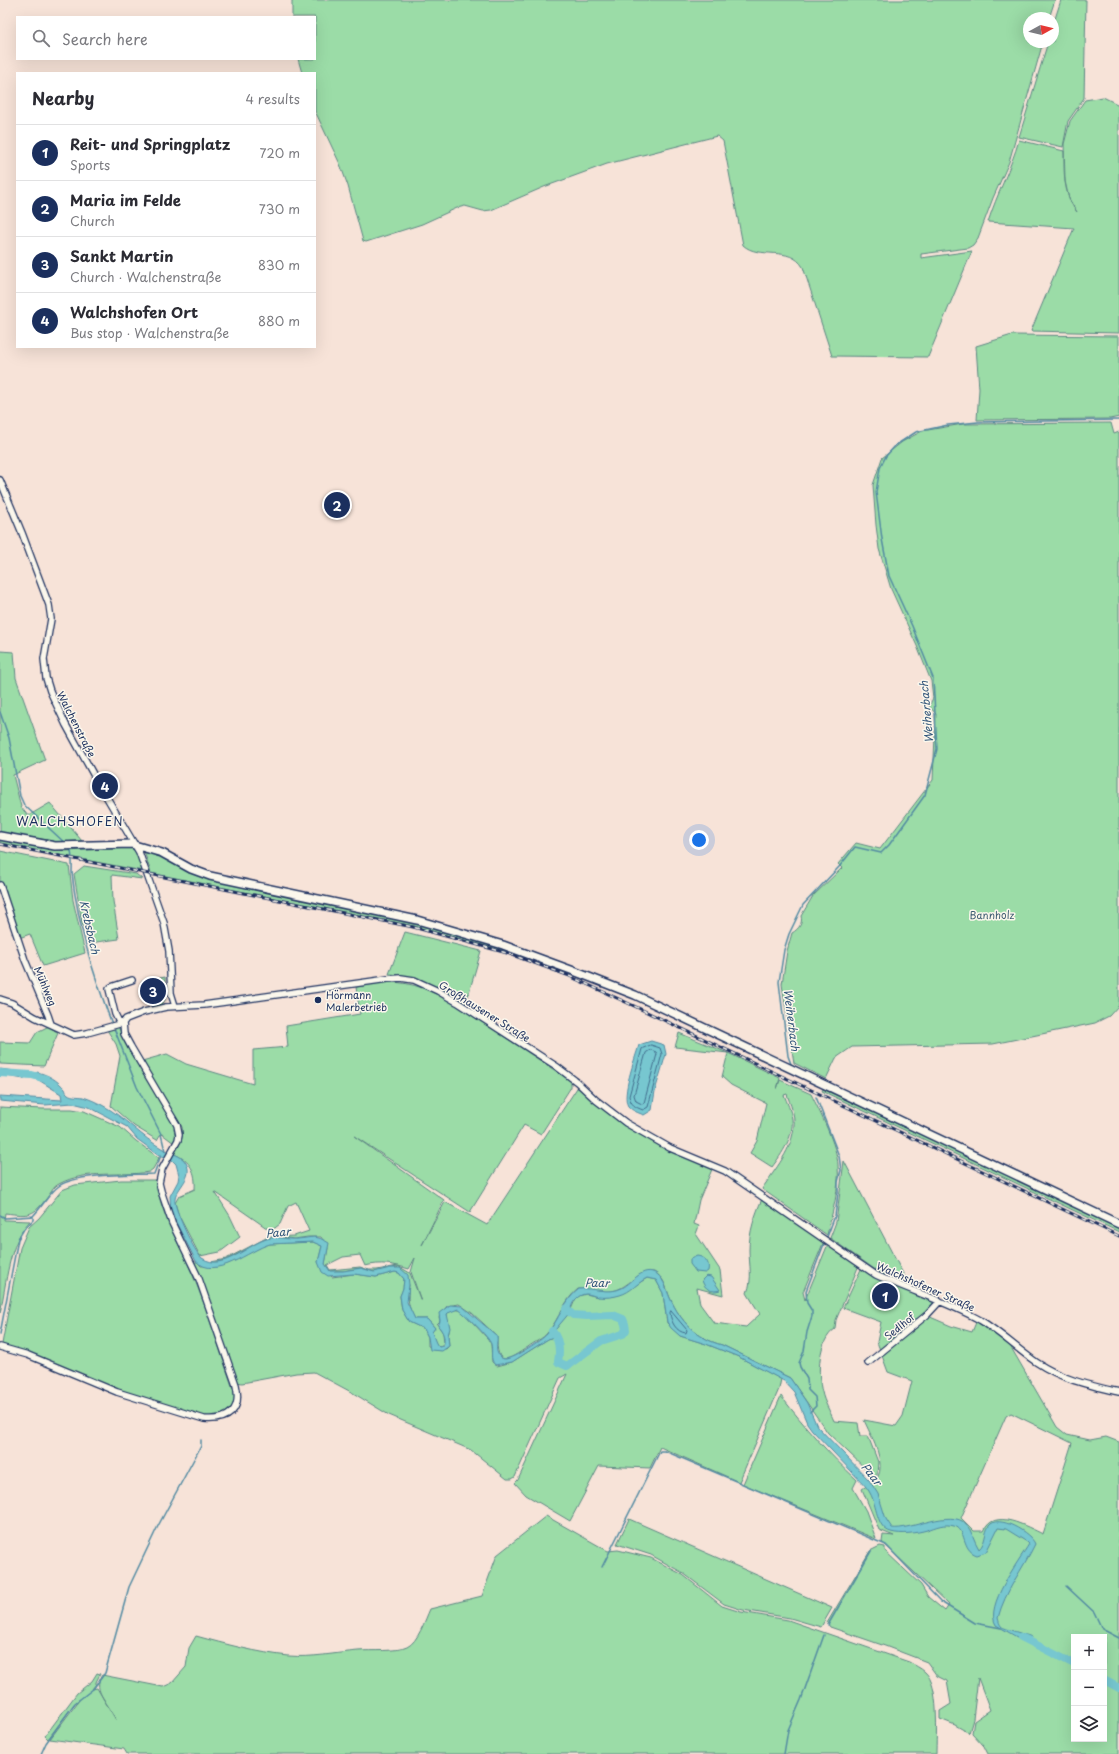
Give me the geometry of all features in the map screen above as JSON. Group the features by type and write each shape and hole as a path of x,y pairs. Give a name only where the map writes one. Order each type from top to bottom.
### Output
{"street":[{"name":"Walchenstraße","path":"0,480 22,532 49,605 50,618 44,659 46,678 50,691 66,725 93,774 136,845 164,922 169,951 170,993 168,1006"},
{"path":"0,836 47,845 136,845 162,853 191,869 210,876 423,921 503,945 571,970 642,999 1119,1224"},
{"name":"Mühlweg","path":"0,885 18,940 51,1024"},
{"name":"Großhausener Straße","path":"168,1006 198,1006 388,978 414,980 457,1002 556,1066 626,1123 670,1148 713,1166"},
{"path":"0,1347 28,1355 117,1392 204,1419 215,1420 222,1418 234,1410 237,1405 239,1396 236,1385 199,1279 172,1224 162,1198 159,1183 160,1175 175,1148 179,1135 177,1125 131,1047 115,1014 109,989 132,980"},
{"name":"Walchenstraße","path":"170,993 175,1006"},
{"path":"0,999 12,1003 35,1017 74,1035 87,1034 119,1023 144,1012 168,1006"},
{"name":"Walchshofener Straße","path":"713,1166 736,1178 876,1275 940,1301 980,1320 1036,1362 1056,1374 1077,1383 1119,1392"},
{"name":"Sedlhof","path":"868,1363 928,1314 940,1301"}],"green space":[{"path":"292,0 1055,0 1051,12 1023,12 1023,48 1041,48 1009,162 993,198 978,238 973,245 968,248 921,254 921,258 972,251 928,357 832,356 803,267 797,260 790,256 757,252 743,245 723,141 717,136 607,164 544,187 491,210 483,211 465,206 457,208 422,224 366,242 363,241 348,186 340,164 316,113 316,72 302,72 298,60 316,60 316,16 292,16"},
{"path":"1061,0 1086,0 1084,98 1068,121 1063,147 1019,137 1046,48 1059,48 1059,12 1057,12"},
{"path":"1103,97 1119,105 1119,333 1031,331 1074,228 988,222 1019,140 1064,151 1065,180 1064,144 1070,121 1085,100"},
{"path":"1012,335 1119,336 1119,417 1110,419 977,420 979,389 976,346"},
{"name":"Bannholz","path":"1111,423 1114,434 1119,432 1119,1005 1109,1016 1095,1023 993,1044 852,1047 836,1058 826,1079 794,1063 782,984 787,951 792,933 800,926 801,916 813,896 842,868 838,864 856,843 880,849 933,780 936,714 929,706 933,698 931,681 891,589 879,549 873,485 882,458 902,442 922,431 963,424"},
{"path":"0,651 14,652 16,678 45,760 13,775 21,807 28,816 50,803 82,841 57,842 0,832"},
{"path":"0,840 65,851 132,848 136,853 143,871 0,844"},
{"path":"0,851 69,865 73,900 85,953 43,966 30,934 19,938 5,889 0,881"},
{"path":"144,851 158,855 190,873 209,879 416,922 502,947 507,952 413,926 151,873"},
{"path":"84,866 136,874 142,879 112,875 113,901 119,939 89,943 82,923 74,874"},
{"path":"405,932 481,951 466,1003 440,990 401,975 389,974"},
{"path":"165,977 165,1000 160,1006 152,1007 141,982"},
{"path":"387,982 397,982 423,988 455,1004 571,1081 571,1087 541,1134 524,1125 470,1212 354,1136 444,1200 422,1245 445,1202 487,1225 577,1088 579,1088 594,1102 625,1125 658,1143 713,1167 699,1200 694,1224 699,1226 696,1234 720,1270 723,1295 697,1288 700,1304 714,1323 746,1327 760,1314 747,1293 750,1277 749,1250 751,1230 762,1199 824,1241 803,1292 805,1300 828,1244 859,1265 836,1320 835,1329 829,1334 822,1349 819,1367 820,1385 834,1421 858,1423 860,1436 868,1436 878,1462 877,1475 872,1479 867,1470 828,1433 790,1378 722,1345 704,1338 690,1328 674,1307 663,1280 654,1272 643,1273 616,1290 602,1291 578,1289 565,1304 552,1327 541,1339 515,1355 505,1359 501,1357 499,1353 497,1336 472,1313 459,1304 447,1306 439,1317 440,1321 437,1324 443,1333 444,1343 439,1347 435,1342 432,1332 435,1328 427,1319 415,1319 409,1307 409,1285 397,1267 374,1272 361,1268 343,1271 330,1271 325,1264 328,1248 321,1237 294,1239 280,1237 266,1239 228,1259 214,1263 211,1262 226,1259 268,1237 294,1236 309,1231 296,1202 288,1206 280,1224 271,1231 215,1192 230,1216 240,1237 220,1252 200,1256 179,1216 175,1203 179,1196 195,1189 195,1177 191,1168 185,1160 174,1154 182,1138 182,1127 142,1061 167,1054 186,1064 253,1084 253,1050 288,1047 286,1026 360,1014 356,987","holes":["360,1255 365,1266 376,1264 398,1266 377,1270 369,1270 360,1267 330,1270 327,1265 343,1257","415,1258 411,1272 421,1301 410,1273 398,1266 409,1269"]},
{"path":"49,1026 58,1033 44,1066 0,1064 0,1042 30,1043 37,1032"},
{"path":"118,1026 130,1053 175,1127 176,1136 174,1143 162,1134 157,1140 134,1126 111,1106 120,1056 116,1044 107,1030"},
{"path":"679,1033 728,1053 675,1047"},
{"path":"728,1053 780,1078 777,1089 780,1080 811,1094 835,1148 838,1165 837,1192 827,1235 762,1189 787,1151 793,1134 793,1113 787,1094 784,1095 792,1119 791,1132 783,1151 772,1167 750,1153 757,1141 766,1103 731,1085 722,1077"},
{"path":"823,1089 1119,1227 1119,1232 822,1091"},
{"path":"0,1107 72,1109 84,1111 120,1127 159,1158 153,1169 149,1172 80,1176 69,1179 56,1186 35,1211 20,1215 5,1213 4,1220 30,1221 17,1241 9,1264 0,1313"},
{"path":"844,1161 909,1285 880,1273 830,1238 836,1222"},
{"path":"121,1180 156,1180 158,1193 166,1217 198,1288 236,1397 232,1407 225,1415 212,1417 194,1415 118,1389 2,1344 20,1248 29,1227 39,1218 62,1190 75,1185"},
{"path":"313,1242 322,1246 318,1262 332,1277 354,1274 376,1277 395,1272 399,1273 404,1279 403,1289 400,1296 402,1310 409,1322 424,1329 428,1337 428,1346 446,1349 449,1346 447,1314 454,1310 462,1311 488,1339 491,1344 492,1362 497,1366 512,1362 553,1337 555,1330 569,1314 575,1300 579,1296 586,1294 598,1297 636,1285 647,1278 656,1280 663,1293 667,1323 680,1336 739,1357 781,1379 779,1389 739,1482 660,1447 650,1468 599,1466 570,1521 526,1495 515,1483 518,1480 567,1374 560,1378 515,1477 512,1479 507,1479 471,1450 389,1415 314,1372 296,1373 242,1383 237,1382 194,1262 197,1262 201,1266 227,1264 270,1244"},
{"path":"862,1267 936,1301 928,1316 951,1326 972,1332 977,1320 1009,1344 1057,1427 1067,1435 1090,1440 1106,1437 1119,1442 1119,1754 988,1754 984,1746 972,1733 974,1721 990,1710 978,1678 973,1719 969,1733 940,1719 940,1711 951,1704 947,1681 937,1676 927,1662 830,1627 827,1623 870,1551 880,1546 885,1547 885,1551 921,1585 928,1597 945,1611 949,1605 882,1542 883,1535 894,1536 879,1530 862,1489 876,1480 880,1472 879,1457 864,1420 896,1426 903,1416 912,1381 888,1372 877,1342 881,1322 843,1308","holes":["1011,1413 1072,1443 1043,1534 1020,1524 1003,1520 995,1520 989,1524 984,1531 974,1531 961,1518 1006,1416"]},
{"path":"781,1396 817,1440 857,1480 853,1488 866,1511 876,1539 743,1484"},
{"path":"546,1516 608,1551 618,1550 651,1558 683,1575 722,1606 741,1612 788,1620 909,1662 919,1668 930,1678 933,1688 936,1711 936,1754 127,1754 124,1749 50,1739 80,1699 75,1703 48,1739 45,1736 77,1693 92,1681 97,1673 100,1674 92,1689 97,1688 103,1697 99,1687 99,1681 102,1675 163,1687 172,1683 186,1667 189,1648 196,1636 230,1645 277,1655 289,1656 403,1649 411,1644 418,1636 430,1609 482,1596 497,1555"},
{"path":"629,1519 832,1608 821,1627 790,1618 743,1610 724,1604 683,1573 651,1555 617,1544"}],"water":[{"path":"651,1041 664,1045 666,1054 655,1091 652,1110 644,1115 634,1111 628,1106 626,1094 629,1077 639,1045"},
{"path":"0,1069 24,1072 24,1079 0,1075"},
{"path":"37,1072 56,1080 70,1095 83,1097 102,1105 118,1115 147,1139 184,1160 188,1168 188,1173 176,1195 175,1204 190,1240 202,1258 210,1262 219,1262 270,1238 277,1237 294,1239 313,1237 320,1238 329,1243 325,1264 330,1271 343,1271 361,1268 374,1272 390,1268 400,1268 408,1275 409,1285 407,1302 415,1319 427,1319 435,1328 432,1332 439,1347 443,1346 444,1338 443,1333 438,1326 440,1321 439,1313 450,1305 462,1306 497,1336 498,1355 505,1359 520,1353 544,1337 565,1304 579,1289 606,1291 617,1290 642,1273 652,1272 657,1274 664,1282 674,1307 690,1328 704,1338 722,1345 790,1378 807,1403 817,1426 869,1480 878,1494 886,1519 892,1528 900,1528 951,1518 966,1524 979,1549 983,1544 989,1526 993,1523 1006,1523 1021,1530 1027,1535 1035,1544 1005,1599 998,1618 1002,1627 1032,1637 1029,1644 996,1625 994,1617 995,1607 1004,1584 1029,1544 1027,1542 1006,1529 998,1528 986,1552 977,1555 968,1549 961,1531 954,1526 943,1525 923,1531 909,1533 895,1533 886,1530 882,1526 868,1490 812,1430 807,1423 794,1392 784,1381 739,1357 680,1336 667,1322 663,1293 656,1280 647,1278 624,1294 615,1296 598,1297 583,1294 573,1303 571,1311 555,1330 553,1337 512,1362 495,1365 492,1360 492,1347 486,1336 458,1309 447,1314 450,1328 448,1335 449,1346 442,1351 430,1350 428,1337 424,1329 409,1322 402,1310 400,1296 404,1279 399,1273 395,1272 376,1277 354,1274 328,1276 322,1272 318,1262 322,1246 313,1242 270,1244 232,1262 213,1268 204,1266 196,1261 171,1213 170,1196 178,1181 179,1175 176,1164 172,1160 159,1155 137,1139 127,1127 89,1107 73,1103 45,1105 0,1101 0,1096 62,1100 61,1094 37,1079"},
{"path":"697,1256 705,1259 708,1263 708,1271 705,1273 696,1272 690,1264 690,1259"},
{"path":"706,1276 711,1277 720,1290 711,1291 706,1288 702,1280"}],"waterway":[{"name":"Weiherbach","path":"799,1069 791,1064 788,1056 779,982 784,950 789,934 803,905 839,867 855,847 881,853 889,845 925,795 937,749 933,678 912,626 889,576 882,539 876,492 880,468 886,456 896,445 916,432 948,425 978,422 1119,420"},
{"name":"Krebsbach","path":"0,712 9,738 20,796 24,805 66,844"},
{"name":"Krebsbach","path":"70,848 74,890 82,932 112,1024"},
{"name":"Krebsbach","path":"114,1028 137,1087 161,1134 165,1151"},
{"name":"Weiherbach","path":"805,1071 821,1079"},
{"name":"Paar","path":"0,1073 32,1075 46,1079"},
{"name":"Weiherbach","path":"816,1097 839,1156 841,1170 838,1182 835,1216 827,1237"},
{"path":"0,1215 5,1218 33,1216 59,1186 79,1179 105,1176 154,1174 161,1155"},
{"path":"0,1334 18,1239 24,1229 33,1220 33,1216"},
{"name":"Weiherbach","path":"810,1412 816,1406 815,1397 808,1390 807,1379 799,1363 804,1351 807,1332 812,1316 812,1311 807,1303 806,1291 824,1244"},
{"name":"Paar","path":"552,1331 557,1338 559,1346 558,1362 567,1366 601,1341 623,1334 626,1330 623,1319 613,1315 573,1315 566,1309"},
{"path":"41,1754 46,1743 75,1703 93,1689 105,1673 129,1587 158,1526 201,1446 201,1440"},
{"path":"602,1567 660,1451 665,1451 886,1545 941,1602 975,1623 1001,1628"},
{"path":"828,1625 871,1551"},
{"path":"1066,1586 1094,1612 1102,1629 1119,1638"},
{"path":"784,1754 788,1730 801,1700 824,1635"},
{"name":"Paar","path":"1021,1637 1071,1662"},
{"name":"Paar","path":"1107,1682 1119,1688"}],"railway":[{"path":"0,844 413,927 507,953 567,975 632,1005 1119,1236"}],"place":[{"name":"Maria im Felde","path":"337,505"},
{"name":"Walchshofen Ort","path":"105,786"},
{"name":"Sankt Martin","path":"153,991"},
{"name":"Hörmann Malerbetrieb","path":"318,1000"},
{"name":"Reit- und Springplatz","path":"885,1296"}],"district":[{"name":"WALCHSHOFEN","path":"70,821"}]}
